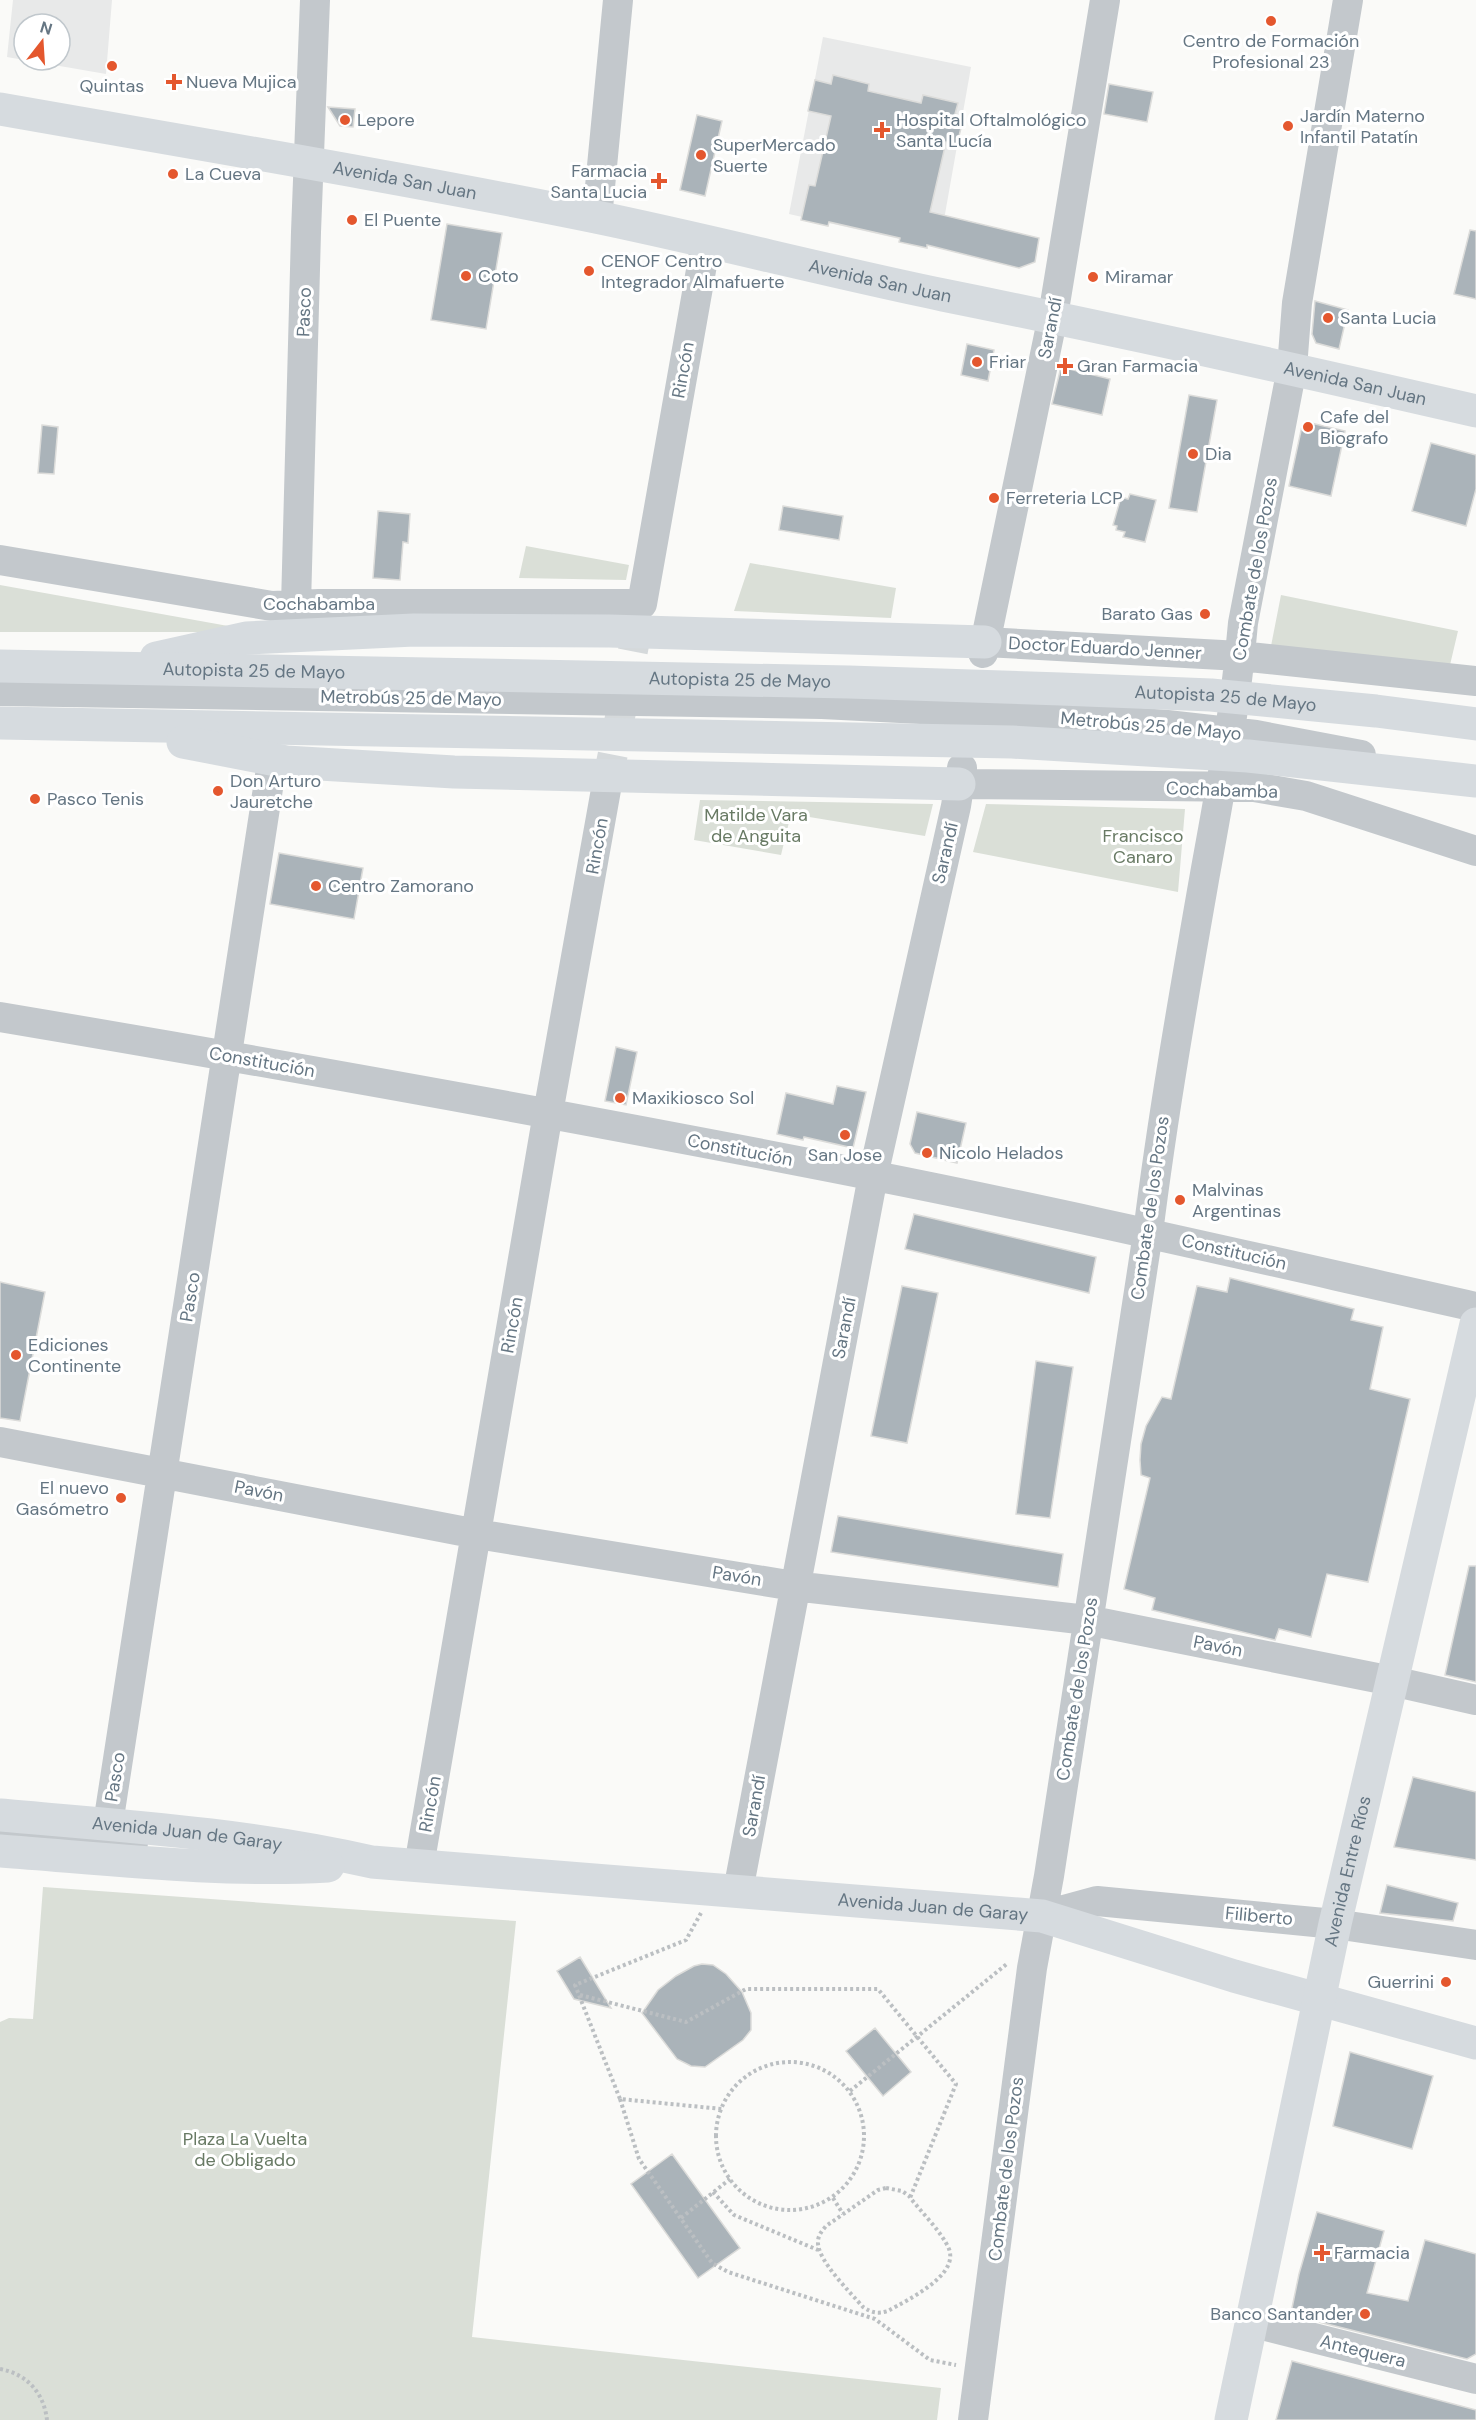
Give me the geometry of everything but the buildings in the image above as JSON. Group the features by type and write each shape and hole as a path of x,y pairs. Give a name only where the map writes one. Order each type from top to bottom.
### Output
{"main road":[{"name":"Avenida San Juan","path":"0,110 308,163 597,218 1292,368 1476,411"},
{"path":"105,670 246,638 414,630 609,631 952,642 984,648"},
{"path":"0,661 41,667"},
{"name":"Autopista 25 de Mayo","path":"0,666 105,670 849,682 1061,689 1211,695 1376,711 1476,724"},
{"path":"0,723 1012,742 1248,756 1476,781"},
{"path":"0,732 42,724"},
{"path":"105,726 286,762 454,772 684,778 961,776"},
{"name":"Avenida Entre Ríos","path":"1231,2420 1335,1924 1476,1324"},
{"name":"Avenida Juan de Garay","path":"0,1815 256,1840 372,1862 722,1890 1040,1928 1242,1978 1476,2043"},
{"name":"Avenida Juan de Garay","path":"0,1851 231,1867 295,1868 372,1862"}],"street":[{"name":"Pasco","path":"294,615 315,0"},
{"path":"597,218 618,0"},
{"name":"Sarandí","path":"984,648 1053,316 1104,0"},
{"name":"Combate de los Pozos","path":"974,2420 1040,1928 1148,1233 1160,1138 1221,788 1243,623 1292,368 1297,303 1348,0"},
{"name":"Rincón","path":"642,603 706,242"},
{"name":"Cochabamba","path":"0,560 272,606 294,615 642,603"},
{"name":"Doctor Eduardo Jenner","path":"984,648 1240,656 1476,681"},
{"name":"Metrobús 25 de Mayo","path":"822,704 954,699 1061,689"},
{"name":"Metrobús 25 de Mayo","path":"0,692 822,704 1020,714 1167,725 1256,735 1476,776"},
{"name":"Pasco","path":"108,1824 272,769"},
{"name":"Sarandí","path":"722,1890 794,1586 873,1176 961,776"},
{"name":"Cochabamba","path":"961,776 1254,788 1306,796 1476,851"},
{"name":"Rincón","path":"419,1866 548,1113 608,784"},
{"name":"Constitución","path":"0,1017 548,1113 873,1176 1148,1233 1476,1307"},
{"name":"Pavón","path":"0,1442 477,1534 794,1586 1087,1620 1476,1700"},
{"path":"0,1832 372,1862"},
{"name":"Filiberto","path":"1040,1928 1097,1901 1335,1924 1476,1945"},
{"name":"Antequera","path":"1250,2322 1476,2379"}],"path":[{"path":"722,1890 701,1913 686,1940 575,1985 620,2099 639,2159 712,2263 728,2272 870,2315 895,2307 942,2277 950,2262 948,2247 902,2191 886,2188 878,2190 843,2214 820,2233 818,2250 822,2258 870,2315 930,2360 980,2368"},
{"path":"850,2091 917,2036 1040,1928"},
{"path":"580,1995 686,2022 746,1989 878,1989 956,2084 910,2198"},
{"path":"785,2062 810,2064 832,2074 850,2091 861,2112 865,2136 861,2160 850,2181 832,2198 810,2208 786,2210 762,2205 741,2192 725,2173 717,2149 716,2124 724,2101 739,2081 760,2068 785,2062"},
{"path":"620,2099 722,2109"},
{"path":"681,2218 730,2179"},
{"path":"713,2192 734,2215 818,2250"},
{"path":"832,2198 843,2214"},
{"path":"0,2369 24,2378 36,2389 44,2403 47,2420"}],"shaded area":[{"path":"13,0 112,0 106,74 72,68 72,12 12,12 12,58 7,57"},
{"name":"Hospital Oftalmológico Santa Lucía","path":"823,37 971,67 939,248 789,214"}],"green space":[{"path":"526,546 629,565 626,580 519,578"},
{"path":"750,563 896,588 891,618 734,611"},
{"path":"0,585 262,632 0,632"},
{"path":"1281,595 1458,631 1450,665 1271,646"},
{"name":"Matilde Vara de Anguita","path":"700,800 933,804 925,836 791,814 781,855 694,840"},
{"name":"Francisco Canaro","path":"986,804 1185,809 1178,892 973,852"},
{"name":"Plaza La Vuelta de Obligado","path":"43,1887 516,1921 472,2337 941,2388 937,2420 0,2420 0,2022 9,2018 33,2019"}],"tunnel":[{"path":"607,784 641,609"}],"place":[{"name":"Centro de Formación Profesional 23","path":"1271,21"},
{"name":"Quintas","path":"112,66"},
{"name":"Nueva Mujica","path":"174,82"},
{"name":"Lepore","path":"345,120"},
{"name":"Jardín Materno Infantil Patatín","path":"1288,126"},
{"name":"Hospital Oftalmológico Santa Lucía","path":"882,130"},
{"name":"SuperMercado Suerte","path":"701,155"},
{"name":"La Cueva","path":"173,174"},
{"name":"Farmacia Santa Lucia","path":"659,181"},
{"name":"El Puente","path":"352,220"},
{"name":"CENOF Centro Integrador Almafuerte","path":"589,271"},
{"name":"Coto","path":"466,276"},
{"name":"Miramar","path":"1093,277"},
{"name":"Santa Lucia","path":"1328,318"},
{"name":"Friar","path":"977,362"},
{"name":"Gran Farmacia","path":"1065,366"},
{"name":"Cafe del Biografo","path":"1308,427"},
{"name":"Dia","path":"1193,454"},
{"name":"Ferreteria LCP","path":"994,498"},
{"name":"Barato Gas","path":"1205,614"},
{"name":"Don Arturo Jauretche","path":"218,791"},
{"name":"Pasco Tenis","path":"35,799"},
{"name":"Centro Zamorano","path":"316,886"},
{"name":"Maxikiosco Sol","path":"620,1098"},
{"name":"San Jose","path":"845,1135"},
{"name":"Nicolo Helados","path":"927,1153"},
{"name":"Malvinas Argentinas","path":"1180,1200"},
{"name":"Ediciones Continente","path":"16,1355"},
{"name":"El nuevo Gasómetro","path":"121,1498"},
{"name":"Guerrini","path":"1446,1982"},
{"name":"Farmacia","path":"1322,2253"},
{"name":"Banco Santander","path":"1365,2314"}]}
